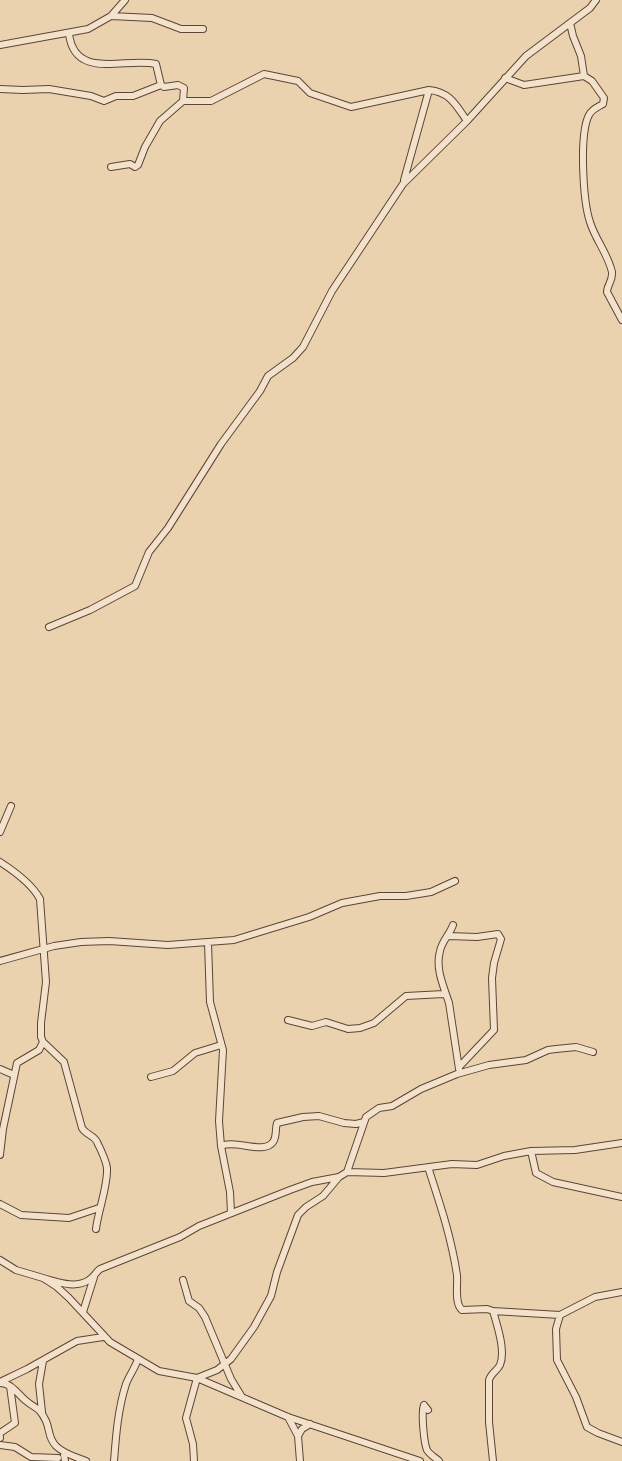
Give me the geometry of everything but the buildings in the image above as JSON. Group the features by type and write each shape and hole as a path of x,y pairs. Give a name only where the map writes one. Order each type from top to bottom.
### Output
{"street":[{"path":"0,45 69,34 88,29 111,16 125,0"},
{"path":"48,627 90,610 135,586 149,552 168,528 221,444 272,372 293,358 302,347 332,291 403,184 467,121 505,78 541,43 590,8 596,0"},
{"path":"111,16 152,18 181,29 203,29"},
{"path":"570,23 573,36 581,56 584,76"},
{"path":"69,34 73,50 76,55 94,62 107,65 144,63 156,64 161,85"},
{"path":"111,167 130,164 135,167 138,165 160,121 183,102 211,101 264,74 298,81 310,93 350,107 429,90 446,94 467,121"},
{"path":"505,78 524,85 584,76 592,81 604,98 603,104 590,114 584,134 584,187 590,222 607,257 612,272 611,282 607,292 622,320"},
{"path":"0,89 49,89 91,96 104,101 116,96 133,96 161,85 164,87 174,85 182,87 184,90 183,102"},
{"path":"403,184 411,160 429,90"},
{"path":"0,832 11,806"},
{"path":"0,862 18,874 37,893 40,899 45,948 46,982 41,1023 43,1042 39,1050 17,1063 3,1129 0,1155"},
{"path":"0,961 45,948 81,942 109,941 164,945 208,943 250,936 264,930 308,917 342,903 380,896 406,896 431,892 455,881"},
{"path":"453,925 440,950 439,965 444,994 449,1003 460,1074"},
{"path":"448,936 477,937 498,934 501,940 494,963 492,978 494,1030 459,1067"},
{"path":"208,943 210,1002 221,1045 223,1061 219,1122 221,1146 228,1178 231,1213"},
{"path":"288,1020 312,1026 326,1022 348,1029 360,1028 374,1023 406,996 444,994"},
{"path":"43,1042 64,1062 82,1128 86,1134 95,1138 106,1164 105,1182 96,1229"},
{"path":"151,1076 173,1071 195,1053 221,1045"},
{"path":"347,1172 366,1117 375,1110 392,1106 421,1089 460,1074 499,1062 526,1060 548,1050 556,1049 576,1047 593,1052"},
{"path":"0,1069 14,1074"},
{"path":"221,1146 231,1143 251,1147 269,1146 274,1141 277,1123 303,1117 319,1116 356,1124 364,1122"},
{"path":"0,1260 16,1270 69,1285 79,1284 90,1279 95,1273 106,1266 168,1242 199,1226 290,1190 312,1182 338,1177 347,1172 384,1173 452,1164 477,1165 504,1156 531,1151 575,1150 622,1143"},
{"path":"531,1151 536,1173 553,1182 622,1197"},
{"path":"428,1167 447,1224 457,1276 459,1307 462,1310 487,1309 493,1312 557,1315 595,1297 622,1292"},
{"path":"196,1378 217,1370 231,1359 254,1327 267,1305 298,1215 306,1206 323,1196 338,1177"},
{"path":"0,1204 21,1215 69,1218 99,1208"},
{"path":"83,1312 95,1273"},
{"path":"43,1278 69,1298 83,1312 103,1337 159,1372 196,1378 288,1417 420,1461"},
{"path":"184,1280 189,1301 202,1311 228,1372 242,1397"},
{"path":"493,1312 501,1348 501,1364 490,1376 489,1380 489,1422 493,1461"},
{"path":"557,1315 558,1360 576,1397 586,1427 608,1438 622,1442"},
{"path":"0,1382 77,1342 103,1337"},
{"path":"114,1461 119,1412 126,1384 134,1372 138,1359"},
{"path":"228,1372 231,1359"},
{"path":"43,1361 39,1384 43,1415"},
{"path":"194,1461 193,1444 186,1418 196,1378"},
{"path":"0,1382 6,1383 10,1386 25,1400 35,1406 43,1415 47,1423 50,1437 56,1445 62,1458"},
{"path":"0,1433 15,1423 10,1386"},
{"path":"428,1410 424,1405 422,1414 426,1445 429,1453 439,1461"},
{"path":"288,1417 298,1436 300,1461"},
{"path":"298,1436 302,1429 310,1424"},
{"path":"0,1445 15,1447 31,1456 86,1461"}]}
